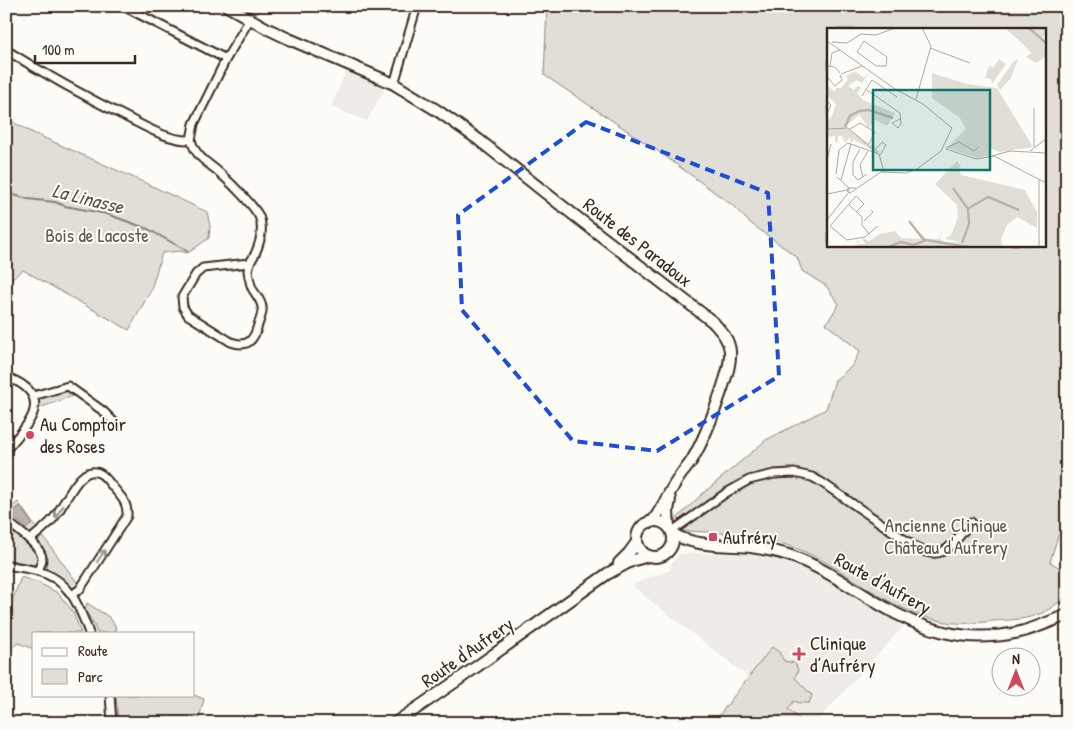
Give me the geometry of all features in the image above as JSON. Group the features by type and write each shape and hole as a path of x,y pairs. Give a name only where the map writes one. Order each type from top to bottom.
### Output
{"main road":[{"name":"Route des Paradoux","path":"227,6 289,39 394,84 438,111 479,140 713,322 726,337 729,344 730,361 704,438 652,522"},
{"path":"671,531 664,524 658,522 652,522 642,527 637,537 639,548 648,556 659,557 669,552 674,540 668,511 674,486"},
{"name":"Route d'Aufrery","path":"671,531 683,540 773,551 806,562 825,571 905,619 944,633 972,636 1001,636 1037,627 1067,615"},
{"name":"Route d'Aufrery","path":"607,574 629,553 637,542"},
{"name":"Route d'Aufrery","path":"669,552 682,548 712,545"},
{"name":"Route d'Aufrery","path":"395,723 607,574 631,560 648,556"}],"street":[{"path":"123,6 226,59"},
{"path":"394,84 416,6"},
{"path":"249,263 203,268 196,274 182,297 183,307 188,315 237,344 247,343 254,337 262,314 260,301 252,288 248,272 249,263 255,254 260,238 261,222 254,209 223,175 198,156 191,140 194,124 226,59 250,19"},
{"path":"6,50 117,113 173,137 191,140"},
{"path":"6,377 30,390 35,403 32,417 6,450"},
{"path":"33,396 68,386 103,411 114,422"},
{"path":"30,540 54,519 78,482 89,472 96,472 102,475 126,502 127,516 80,589 72,595"},
{"path":"671,531 726,493 749,480 788,472 802,474 821,482 923,552 930,554 937,554 946,550 971,522"},
{"path":"6,521 30,540 41,553 42,558 38,571"},
{"path":"6,565 38,571 59,582 72,595 81,610 89,632"},
{"path":"110,696 110,722"}],"highlighted area":[{"path":"586,122 768,193 779,376 657,451 573,441 462,310 458,215"}],"shaded area":[{"path":"346,71 385,88 367,121 331,107"},
{"path":"20,506 32,524 26,529 10,514"},
{"name":"Clinique d’Aufréry","path":"678,554 750,554 795,564 832,581 903,627 815,723 804,723 632,586 646,578 671,570 670,566"}],"green space":[{"name":"Ancienne Clinique Château d'Aufrery","path":"547,6 1067,6 1067,525 1058,536 1050,562 1067,572 1067,596 1045,611 1030,617 974,623 947,622 905,609 803,551 773,541 743,535 680,531 674,521 700,496 766,440 826,409 835,380 852,366 860,351 826,324 839,304 826,286 802,271 797,257 749,222 732,205 662,154 544,75"},
{"name":"Bois de Lacoste","path":"6,118 29,131 207,212 210,226 209,238 188,253 179,251 162,253 151,290 129,330 23,270 6,283"},
{"path":"67,388 73,396 39,408 38,397"},
{"path":"18,502 37,529 33,532 28,533 6,515 6,512"},
{"path":"7,525 35,549 38,557 34,565 6,559"},
{"path":"42,535 79,585 73,588 60,576 46,569 45,553 38,541 38,538"},
{"path":"21,577 39,583 58,593 73,612 81,632 32,632 32,648 18,643 6,652 6,618"},
{"path":"87,603 109,617 115,625 116,632 97,632 85,610"},
{"path":"772,647 779,652 784,661 795,663 798,670 795,678 812,695 809,703 794,701 788,709 804,723 713,723"},
{"path":"195,695 204,699 198,723 118,723 116,696"}],"waterway":[{"name":"La Linasse","path":"6,193 107,214 148,229 187,251"}],"place":[{"name":"Au Comptoir des Roses","path":"30,435"},
{"name":"Aufréry","path":"713,537"},
{"name":"Clinique d’Aufréry","path":"799,654"}]}
